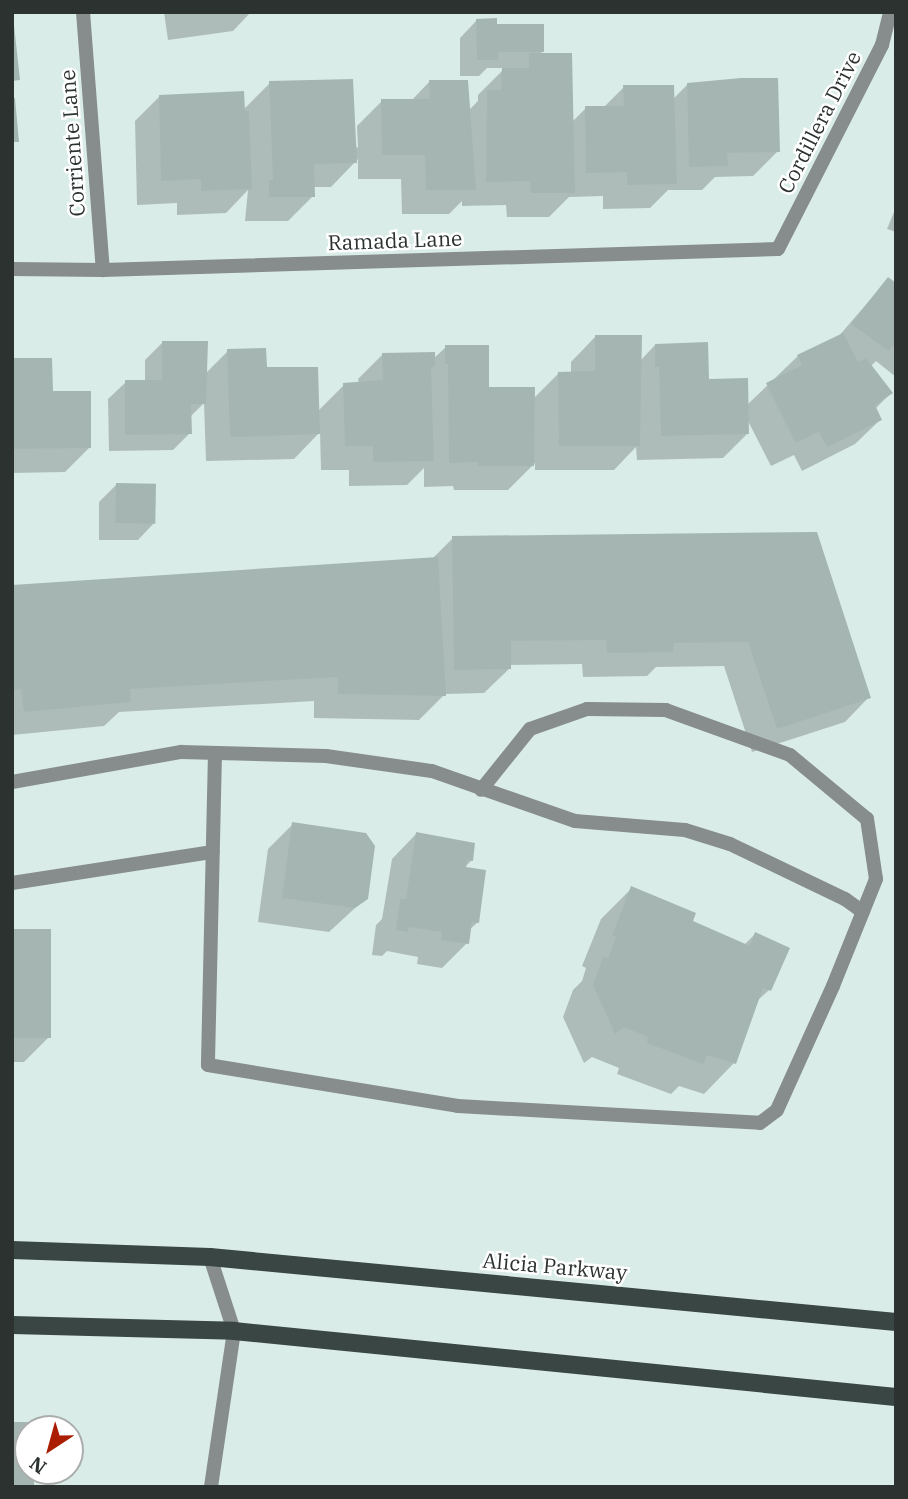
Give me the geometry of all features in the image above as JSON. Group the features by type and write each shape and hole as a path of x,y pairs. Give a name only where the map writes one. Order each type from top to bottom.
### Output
{"main road":[{"name":"Alicia Parkway","path":"12,1250 210,1257 896,1322"},
{"path":"12,1325 234,1331 896,1397"}],"street":[{"name":"Corriente Lane","path":"83,12 103,270"},
{"name":"Cordillera Drive","path":"778,249 882,45 890,12"},
{"name":"Ramada Lane","path":"12,269 103,270 778,249"},
{"path":"215,753 208,1065 458,1106 760,1123 777,1110 876,879 867,819 790,755 666,710 587,709 530,729 481,790"},
{"path":"12,782 181,752 326,756 432,771 575,821 685,830 730,844 845,900 863,912"},
{"path":"12,883 213,852"},
{"path":"210,1257 234,1331 211,1487"}],"building":[{"path":"497,18 497,24 544,24 544,52 498,52 498,60 477,60 476,19"},
{"path":"14,25 20,80 12,81 12,26"},
{"path":"529,53 572,53 575,193 531,193 530,181 486,182 487,90 501,90 502,68 529,68"},
{"path":"778,78 780,152 727,153 728,166 689,167 687,83"},
{"path":"353,79 357,163 314,164 315,197 269,197 269,180 273,180 269,81"},
{"path":"429,80 468,80 476,190 426,190 425,155 382,155 381,99 430,99"},
{"path":"623,85 674,85 677,184 627,185 627,172 586,173 585,106 624,106"},
{"path":"244,91 245,111 249,111 252,189 201,191 201,179 161,181 159,95"},
{"path":"12,98 15,98 19,142 12,142"},
{"path":"888,277 896,283 896,342 889,351 851,324"},
{"path":"843,333 858,362 866,358 893,393 875,405 882,420 827,447 819,432 796,443 766,383 802,365 797,355"},
{"path":"595,335 642,335 640,446 559,446 558,372 595,371"},
{"path":"162,341 208,341 206,404 191,404 192,434 125,435 125,380 162,380"},
{"path":"708,342 709,379 748,378 749,434 661,436 659,367 655,367 655,344"},
{"path":"445,345 489,345 489,387 535,387 534,466 449,463 448,364 445,364"},
{"path":"266,348 267,367 318,367 320,434 230,437 227,349"},
{"path":"435,352 435,366 431,367 434,461 373,462 373,446 345,446 343,383 383,380 382,353"},
{"path":"12,358 52,358 53,391 91,391 91,448 12,449"},
{"path":"116,483 156,484 155,524 115,523"},
{"path":"817,532 871,698 777,729 748,642 674,643 673,652 607,653 606,640 511,641 511,669 454,670 452,536"},
{"path":"438,557 446,696 338,694 338,677 130,689 131,702 24,712 21,689 12,690 12,585"},
{"path":"292,822 366,833 375,846 368,899 355,908 282,898"},
{"path":"416,832 475,843 473,861 467,860 466,867 486,870 479,923 472,922 469,944 441,940 442,932 409,927 408,932 396,930 400,899 406,899"},
{"path":"631,886 696,913 693,921 750,946 755,932 790,948 771,991 763,988 736,1064 707,1055 703,1064 647,1043 648,1037 624,1027 615,1034 593,985 603,957 608,958 616,937 612,936"},
{"path":"12,929 51,929 51,1038 12,1038"},
{"path":"14,1422 14,1485 34,1487 12,1487"}]}
